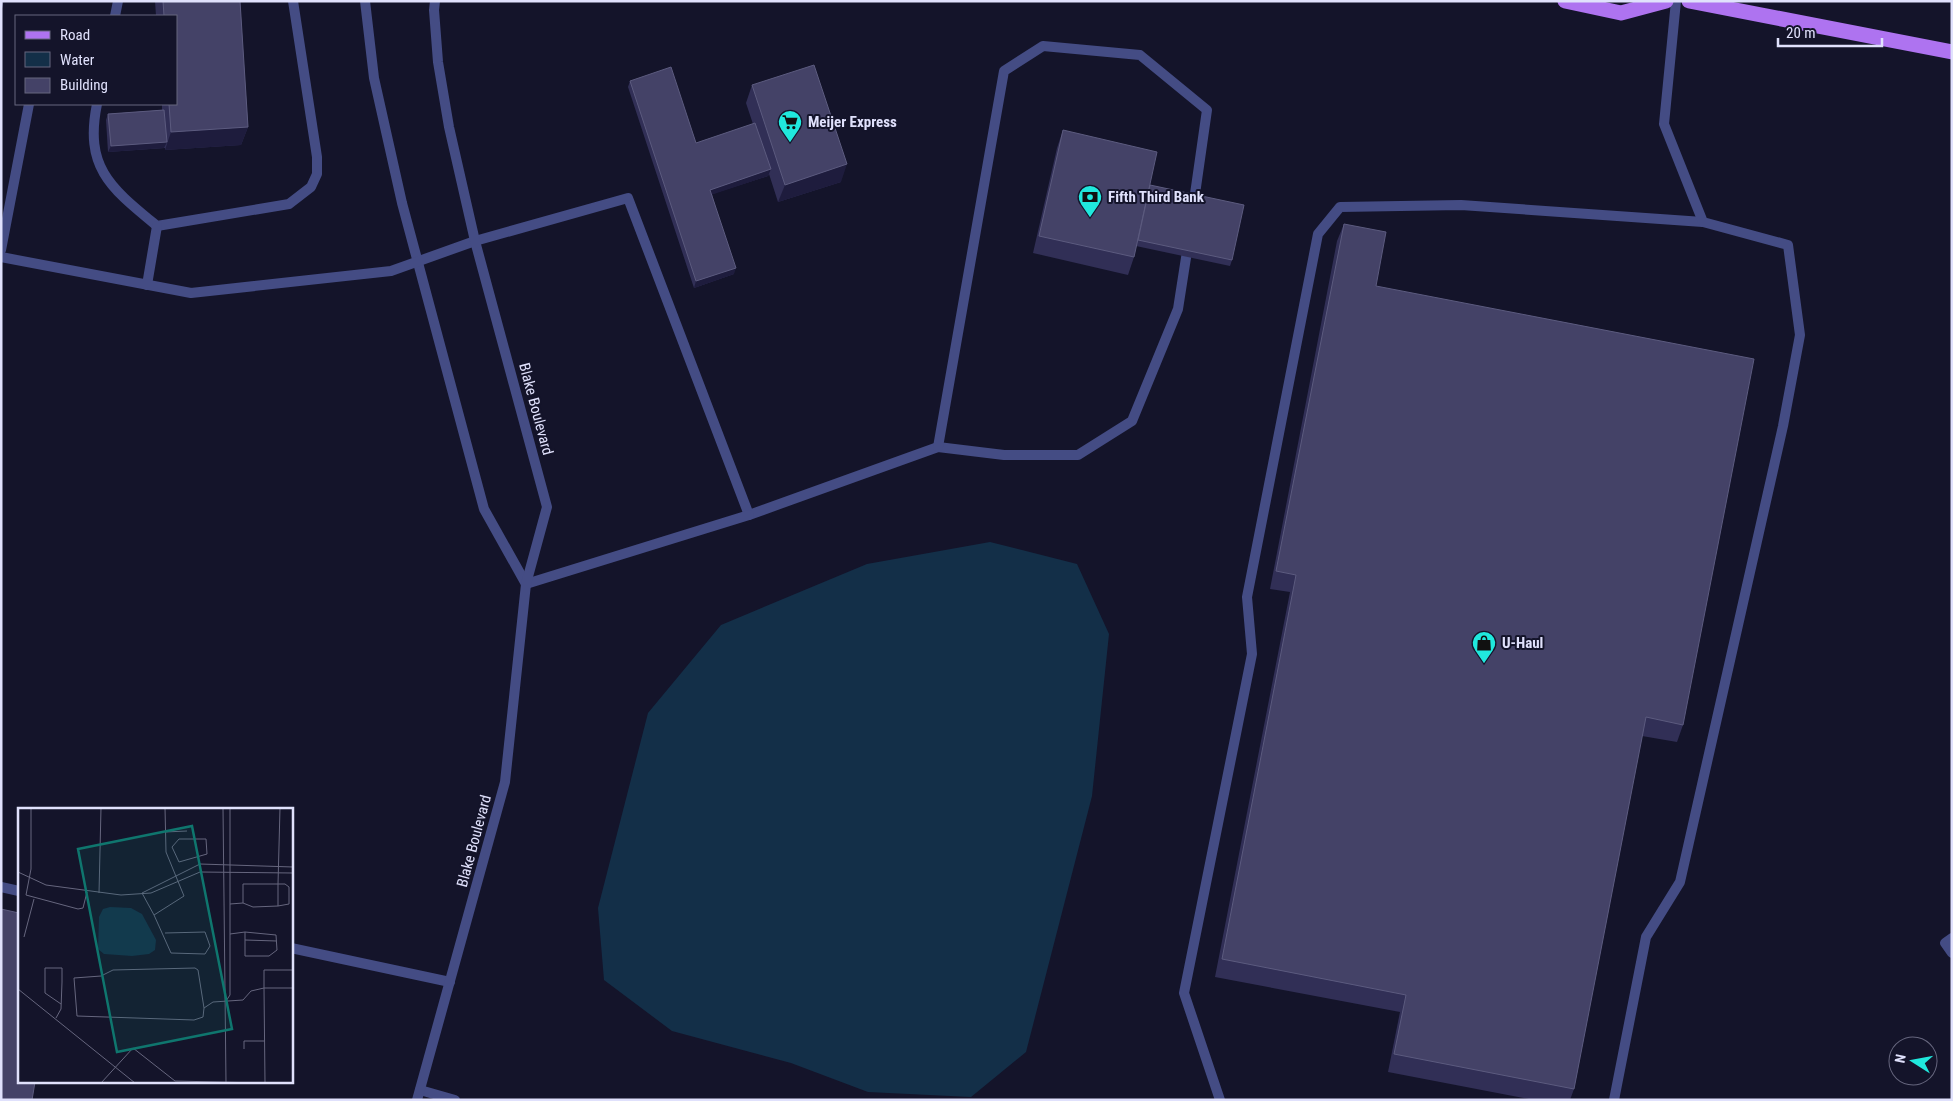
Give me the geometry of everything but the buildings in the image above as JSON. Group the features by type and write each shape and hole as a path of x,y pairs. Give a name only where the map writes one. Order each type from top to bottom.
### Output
{"main road":[{"path":"1566,1 1621,13 1666,1"},
{"path":"1689,1 1952,52"}],"street":[{"path":"114,15 118,1"},
{"path":"97,105 94,117 94,142 97,164 120,196 157,226 289,204 311,187 317,174 317,157 293,1"},
{"path":"365,1 374,78 402,203 484,509 526,584 749,515 938,447 1004,454 1078,455 1132,421 1178,309 1189,233"},
{"name":"Blake Boulevard","path":"419,1095 505,782 526,584 547,507 475,241 449,127 441,80 434,10 436,1"},
{"path":"1676,1 1664,124 1703,222"},
{"path":"938,447 1004,71 1043,46 1140,55 1206,110 1192,214"},
{"path":"1,250 29,105"},
{"path":"1,258 191,293 391,271 475,241 628,198 749,515"},
{"path":"1220,1100 1184,992 1252,654 1247,597 1318,234 1340,207 1461,205 1703,222 1788,245 1800,335 1783,426 1680,882 1646,937 1614,1100"},
{"path":"147,285 157,226"},
{"path":"1,887 18,890"},
{"path":"1952,938 1945,944 1952,953"},
{"path":"292,948 450,982"},
{"path":"419,1095 455,1100"}],"water":[{"path":"990,542 1077,564 1109,634 1092,796 1026,1052 971,1097 868,1092 791,1063 672,1031 604,980 598,908 648,713 721,625 867,564"}],"place":[{"name":"Meijer Express","path":"790,143"},
{"name":"Fifth Third Bank","path":"1090,218"},
{"name":"U-Haul","path":"1484,664"}]}
